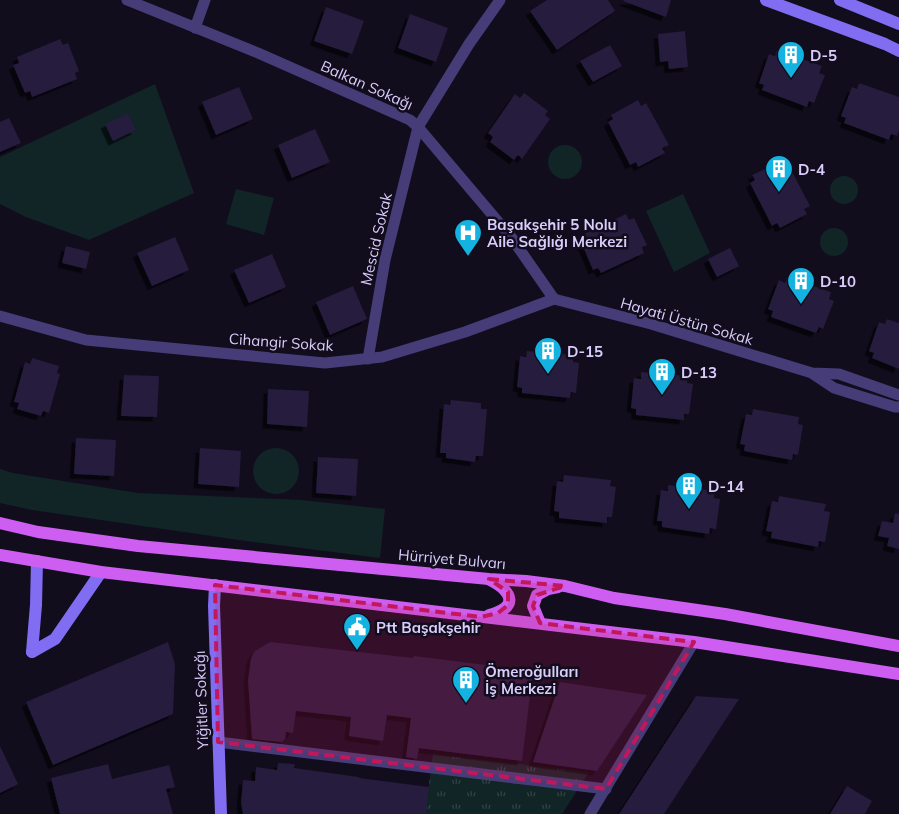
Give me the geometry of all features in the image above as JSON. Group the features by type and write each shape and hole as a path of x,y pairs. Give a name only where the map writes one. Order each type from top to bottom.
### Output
{"main road":[{"name":"Hürriyet Bulvarı","path":"0,523 38,532 138,546 565,586 614,598 725,614 899,646"},
{"path":"0,555 101,572 694,642 899,674"},
{"path":"481,617 505,610 508,605 508,592 502,586 489,579"},
{"path":"540,623 533,606 537,595 548,589 565,586"}],"street":[{"name":"Balkan Sokağı","path":"127,0 410,120 511,237 554,299"},
{"path":"195,28 206,0"},
{"name":"Mescid Sokak","path":"368,359 385,260 418,127 469,44 500,0"},
{"path":"766,0 885,44 899,51"},
{"path":"840,0 899,24"},
{"name":"Cihangir Sokak","path":"0,316 86,340 325,362 382,357 465,332 554,299"},
{"name":"Hayati Üstün Sokak","path":"554,299 651,324 812,372 838,374 899,395"},
{"name":"Hayati Üstün Sokak","path":"812,372 834,388 895,407 899,406"},
{"path":"37,561 32,652 55,639 101,572"},
{"name":"Yiğitler Sokağı","path":"215,585 214,606 221,814"},
{"path":"590,814 694,642"},
{"path":"218,742 606,789"}],"highlighted area":[{"path":"489,579 565,586 537,595 533,606 540,623 694,642 606,789 218,742 215,585 481,617 498,613 508,605 508,592"}],"green space":[{"path":"155,84 194,193 89,240 26,217 0,204 0,157"},
{"path":"565,145 577,150 582,162 577,174 565,179 553,174 548,162 553,150"},
{"path":"844,176 854,180 858,190 854,200 844,204 834,200 830,190 834,180"},
{"path":"236,189 274,198 264,235 226,224"},
{"path":"683,194 710,253 674,272 646,211"},
{"path":"834,228 844,232 848,242 844,252 834,256 824,252 820,242 824,232"},
{"path":"276,448 289,452 295,458 299,471 295,484 289,490 276,494 263,490 257,484 253,471 257,458 263,452"},
{"path":"0,469 13,473 138,493 301,500 385,509 380,558 246,541 32,510 0,503"},
{"path":"433,754 589,772 562,814 425,814"}],"building":[{"path":"547,0 608,0 615,11 557,50 530,11"},
{"path":"624,0 671,0 666,17"},
{"path":"326,7 364,21 352,54 314,41"},
{"path":"410,14 448,28 436,62 398,48"},
{"path":"685,31 688,67 669,69 668,61 660,62 658,34"},
{"path":"60,39 63,45 68,43 79,71 75,73 77,79 32,97 30,91 25,93 13,65 19,63 17,57"},
{"path":"610,45 622,66 593,82 580,61"},
{"name":"D-5","path":"777,50 822,66 819,73 825,75 814,103 809,101 807,107 762,90 764,85 759,83 769,54 775,56"},
{"path":"859,83 899,97 899,130 897,136 891,134 889,140 844,123 846,118 841,116 852,87 857,89"},
{"path":"239,87 253,119 216,135 202,102"},
{"path":"524,93 548,111 545,115 550,119 522,159 518,155 514,160 490,142 493,137 488,133 515,94 520,98"},
{"path":"638,100 641,106 646,103 669,145 662,148 665,153 638,167 636,162 630,165 608,122 613,119 611,115"},
{"path":"128,113 136,130 113,141 105,124"},
{"path":"9,118 21,143 0,152 0,122"},
{"path":"315,129 330,162 292,178 278,145"},
{"name":"D-4","path":"780,162 783,167 788,164 810,206 804,209 807,214 780,228 777,223 772,226 750,183 755,180 752,175"},
{"path":"626,214 629,220 634,218 647,245 642,247 644,253 601,273 598,268 593,270 581,242 586,240 584,234"},
{"path":"175,237 189,270 152,286 137,253"},
{"path":"66,246 90,252 86,269 62,263"},
{"path":"730,248 739,266 717,277 708,259"},
{"path":"272,254 286,287 249,303 234,270"},
{"name":"D-10","path":"787,277 831,292 829,299 834,301 823,329 819,327 816,333 771,317 773,311 768,309 779,280 785,283"},
{"path":"353,286 367,319 330,335 316,302"},
{"path":"887,319 899,323 899,369 872,358 874,353 869,351 879,322 885,324"},
{"name":"D-15","path":"527,351 574,355 573,362 579,363 576,393 571,392 570,398 522,393 522,388 517,387 520,356 526,357"},
{"path":"32,358 59,366 57,373 60,374 49,413 43,411 41,416 17,409 19,403 14,402 25,362 30,364"},
{"name":"D-13","path":"641,372 688,376 687,383 693,384 689,414 684,414 684,420 636,415 636,409 631,408 634,378 641,379"},
{"path":"124,375 159,376 157,417 121,416"},
{"path":"268,389 309,391 307,427 267,424"},
{"path":"451,400 481,403 481,409 487,409 483,456 476,456 475,462 446,458 446,453 440,453 444,404 450,405"},
{"path":"753,409 799,417 798,424 803,425 798,455 793,454 792,460 744,451 745,445 740,444 746,414 752,415"},
{"path":"76,438 116,440 114,476 74,474"},
{"path":"200,448 241,451 239,487 198,484"},
{"path":"318,457 358,459 356,496 316,493"},
{"path":"564,475 611,480 610,486 616,487 612,517 607,517 607,523 559,518 559,512 554,511 557,481 563,482"},
{"name":"D-14","path":"668,485 715,491 714,498 720,499 716,529 710,528 709,534 662,527 662,521 657,521 661,490 668,491"},
{"path":"779,496 826,504 824,511 830,512 825,542 819,541 818,547 771,538 772,532 766,531 772,501 778,502"},
{"path":"895,513 899,514 899,549 887,546 889,538 878,536 882,521 893,523"},
{"path":"168,642 175,664 173,714 53,765 26,702"},
{"path":"270,642 413,658 414,656 533,671 522,761 419,748 417,759 406,757 411,718 387,715 383,741 349,736 351,717 296,711 293,733 286,732 285,739 282,742 252,739 248,680 251,658 255,651"},
{"path":"560,682 647,695 597,771 533,762"},
{"path":"696,696 739,699 664,814 619,814"},
{"path":"0,746 18,784 0,793"},
{"path":"278,763 295,764 294,768 429,787 426,814 243,814 241,803 243,780 255,781 256,767 277,770"},
{"path":"108,764 112,779 169,765 175,787 166,789 173,814 60,814 51,778"},
{"path":"847,786 872,801 865,814 830,814"}],"place":[{"name":"D-5","path":"791,79"},
{"name":"D-4","path":"779,193"},
{"name":"Başakşehir 5 Nolu Aile Sağlığı Merkezi","path":"468,257"},
{"name":"D-10","path":"801,305"},
{"name":"D-15","path":"548,375"},
{"name":"D-13","path":"662,396"},
{"name":"D-14","path":"689,510"},
{"name":"Ptt Başakşehir","path":"357,651"},
{"name":"Ömeroğulları İş Merkezi","path":"466,704"}]}
